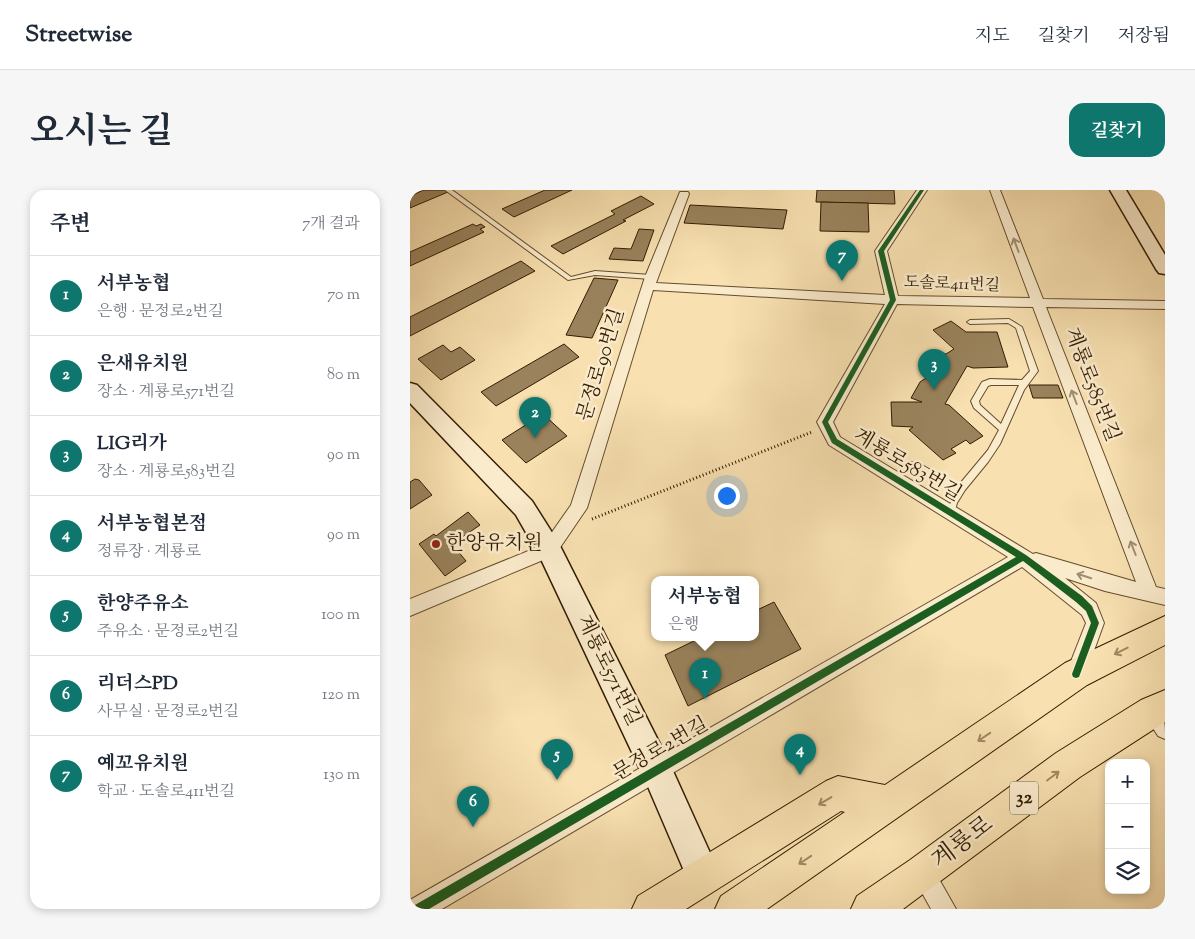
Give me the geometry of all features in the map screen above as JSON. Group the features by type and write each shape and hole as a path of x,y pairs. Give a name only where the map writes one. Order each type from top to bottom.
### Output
{"main road":[{"path":"734,909 1076,674 1165,630"},
{"name":"계룡로","path":"880,905 1068,765 1161,715"},
{"path":"651,909 838,793 888,803"}],"street":[{"path":"893,300 881,251 922,190"},
{"name":"계룡로585번길","path":"995,190 1038,303 1158,595"},
{"path":"1118,190 1165,269"},
{"name":"문정로90번길","path":"549,550 579,508 649,282 684,191"},
{"name":"도솔로411번길","path":"649,282 893,300 1165,304"},
{"name":"계룡로583번길","path":"893,300 826,422 834,441 1023,557 1079,599 1089,609 1095,623 1076,674"},
{"name":"계룡로571번길","path":"410,390 524,508 549,550 657,771 704,875"},
{"path":"410,608 549,550"},
{"name":"계룡로583번길","path":"1023,557 1105,583 1158,595"},
{"name":"문정로2번길","path":"419,909 1023,557"},
{"path":"923,873 944,909"}],"lane":[{"path":"448,190 570,279 595,273 649,282"},
{"path":"951,512 953,499 990,453 1024,383 1034,371 1019,327 1009,321 970,322"},
{"path":"1002,429 977,406 975,401 984,384 990,382 1024,383"},
{"path":"914,464 960,491"}],"path":[{"path":"570,521 586,521 827,426"}],"building":[{"path":"424,190 445,190 448,192 410,208 410,196"},
{"path":"545,190 572,190 514,217 502,209"},
{"path":"817,190 894,190 895,204 816,202"},
{"path":"641,196 654,204 563,254 551,246 615,214 611,211"},
{"path":"821,202 868,203 869,232 820,231"},
{"path":"690,205 787,210 783,229 684,223"},
{"path":"473,224 476,226 481,224 485,227 480,229 484,232 410,266 410,252"},
{"path":"639,229 654,230 643,261 609,259 614,248 631,249"},
{"path":"521,261 535,271 410,336 410,317"},
{"path":"594,278 618,280 592,338 566,335"},
{"path":"951,321 966,332 997,332 1008,367 973,368 967,366 945,404 949,405 983,436 970,444 966,440 951,449 956,453 943,460 909,430 913,427 892,426 891,402 922,402 911,398 920,382 932,374 928,373 939,352 946,354 954,349 933,330"},
{"path":"564,344 579,357 496,406 481,392"},
{"path":"443,345 451,352 460,347 475,360 441,380 418,359"},
{"path":"1029,385 1058,385 1063,398 1033,398"},
{"path":"543,414 567,436 526,463 502,440"},
{"path":"415,479 419,480 432,495 410,509 410,482"},
{"name":"한양유치원","path":"468,512 480,525 452,544 466,561 445,576 419,544 434,534 436,536"},
{"path":"774,602 801,649 688,706 665,655 694,641 759,641 759,609"}],"cycle path":[{"path":"922,190 881,251 893,300 825,422 834,441 1023,557 1079,599 1089,609 1095,623 1076,674"},
{"path":"419,909 1023,557"}],"place":[{"name":"예꼬유치원","path":"842,281"},
{"name":"LIG리가","path":"934,390"},
{"name":"은새유치원","path":"535,438"},
{"name":"한양유치원","path":"436,544"},
{"name":"서부농협","path":"705,699"},
{"name":"서부농협본점","path":"800,775"},
{"name":"한양주유소","path":"557,780"},
{"name":"리더스PD","path":"473,827"}]}
